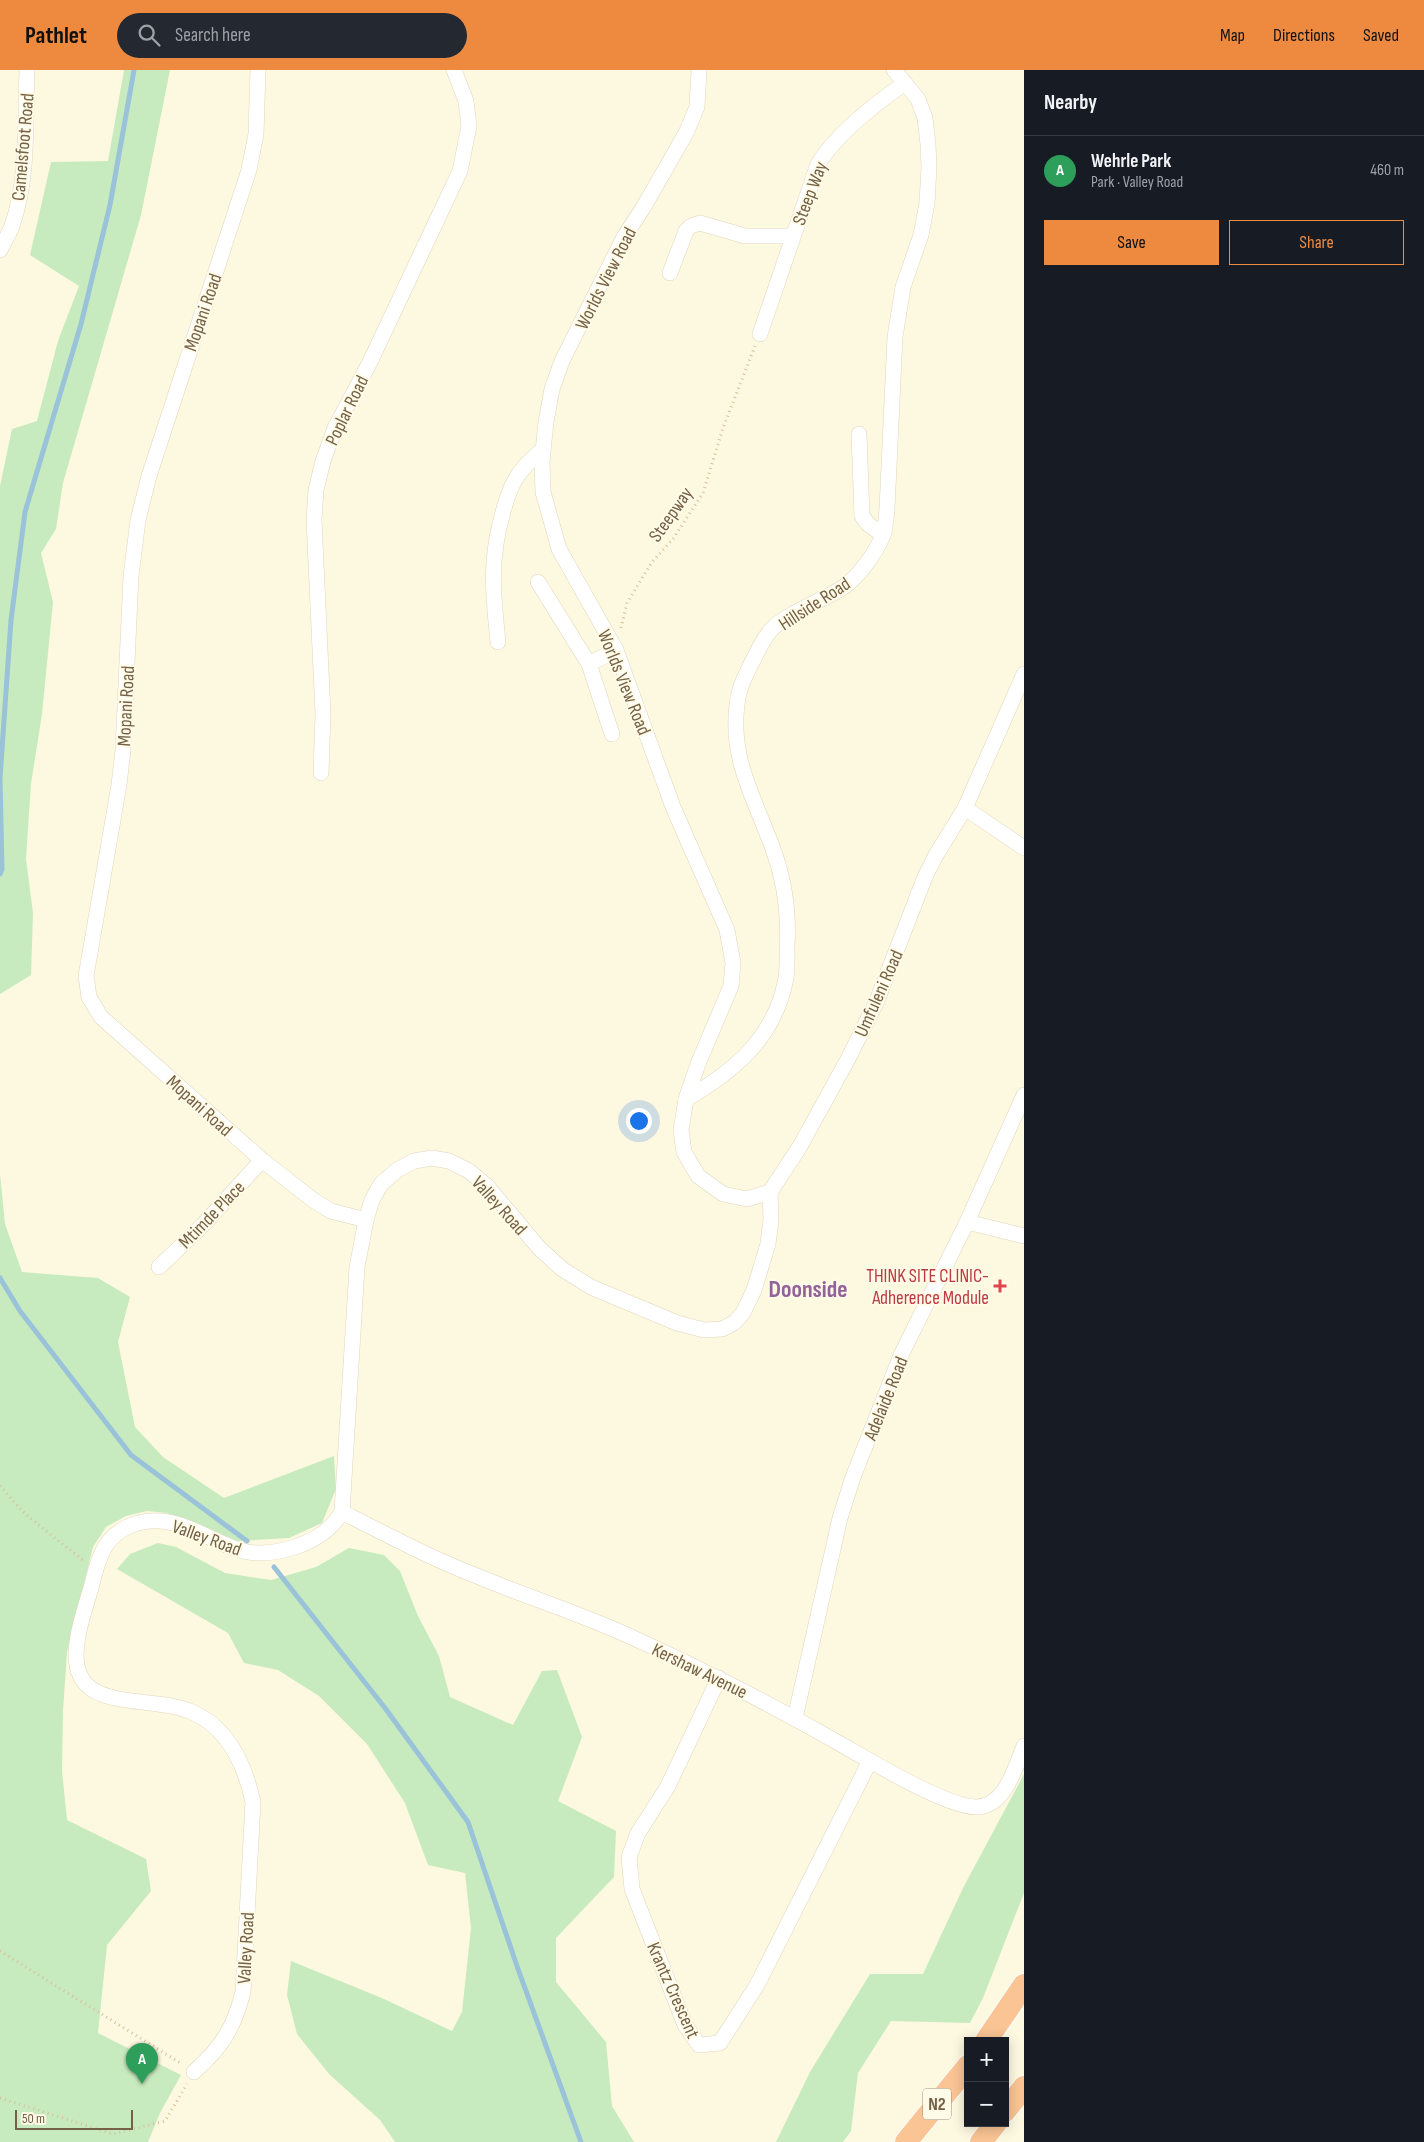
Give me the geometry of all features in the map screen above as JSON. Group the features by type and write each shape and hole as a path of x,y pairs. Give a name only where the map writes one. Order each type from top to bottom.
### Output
{"highway":[{"path":"989,2037 1024,1985"},
{"name":"N2","path":"906,2142 964,2071"},
{"path":"1009,2106 1024,2087"},
{"path":"981,2142 993,2127"}],"street":[{"name":"Camelsfoot Road","path":"0,250 12,227 20,194 24,159 27,70"},
{"name":"Mopani Road","path":"258,70 256,134 249,170 152,466 138,520 131,576 121,767 86,976 89,997 101,1017 262,1160 331,1212 366,1220"},
{"name":"Poplar Road","path":"321,773 323,714 314,529 316,490 323,461 335,428 370,362 460,171 469,126 466,101 454,70"},
{"name":"Worlds View Road","path":"699,70 697,107 686,133 624,237 562,361 552,389 544,449 543,492 559,549 616,650 673,807 727,930 733,963 731,986 698,1064 686,1099 681,1130 684,1152 698,1176 723,1194 747,1199 770,1192"},
{"name":"Hillside Road","path":"686,1099 714,1083 743,1060 769,1025 780,1002 786,980 789,919 774,850 739,762 734,724 738,690 771,630 800,611 846,586 865,566 883,535 887,509 894,338 902,287 921,235 927,203 929,167 925,118 918,99 894,70"},
{"name":"Steep Way","path":"760,334 813,176 827,149 884,98 904,83"},
{"path":"670,273 686,231 691,226 700,224 745,236 793,236"},
{"path":"859,434 862,516 868,524 883,535"},
{"path":"498,642 492,588 492,562 498,530 515,480 523,468 544,449"},
{"path":"538,582 589,664 612,734"},
{"path":"589,664 616,650"},
{"name":"Umfuleni Road","path":"770,1192 799,1148 848,1059 876,1003 926,877 936,855 965,808 1024,674"},
{"path":"965,808 1024,848"},
{"name":"Adelaide Road","path":"795,1718 840,1518 853,1477 902,1353 967,1222 1024,1095"},
{"name":"Valley Road","path":"194,2072 214,2055 227,2036 237,2014 243,1992 253,1802 248,1779 239,1756 223,1735 208,1721 192,1712 170,1705 113,1699 98,1694 84,1682 77,1668 76,1651 78,1635 101,1554 112,1538 127,1526 159,1520 178,1524 235,1550 256,1554 281,1551 307,1543 326,1532 342,1512 358,1267 366,1220 372,1200 381,1184 398,1170 414,1161 432,1158 449,1161 469,1171 487,1186 539,1248 562,1269 591,1287 677,1323 704,1330 722,1329 734,1323 743,1313 754,1290 768,1244 771,1220 770,1192"},
{"name":"Mtimde Place","path":"159,1267 203,1225 262,1160"},
{"path":"967,1222 1024,1236"},
{"name":"Kershaw Avenue","path":"342,1512 399,1541 476,1576 626,1634 718,1678 795,1718 870,1761 960,1805 977,1807 991,1804 1003,1793 1024,1746"},
{"name":"Krantz Crescent","path":"718,1678 668,1786 638,1833 629,1857 632,1889 685,2025 698,2046 720,2043 757,1984 870,1761"}],"path":[{"name":"Steepway","path":"616,650 627,603 652,562 673,539 703,493 723,428 760,334"},
{"path":"0,1486 25,1514 96,1571"},
{"path":"0,1951 194,2072 165,2121 113,2134 0,2098"}],"green space":[{"path":"124,70 170,70 141,215 63,483 56,529 41,553 53,602 42,714 31,784 26,859 33,913 31,975 0,994 0,486 12,429 37,421 58,341 79,286 30,255 51,162 108,161"},
{"path":"0,1174 5,1224 22,1272 98,1278 130,1297 118,1342 135,1427 163,1457 224,1498 334,1456 336,1489 322,1523 289,1538 238,1541 167,1513 147,1511 126,1516 106,1527 93,1547 67,1652 63,1711 62,1771 67,1820 146,1859 151,1891 107,1945 98,2033 181,2075 160,2113 148,2142 0,2142"},
{"path":"158,1543 176,1547 225,1573 271,1580 316,1567 349,1548 384,1555 400,1571 418,1616 439,1656 450,1697 513,1725 542,1671 557,1670 582,1737 558,1801 616,1831 614,1877 556,1938 556,1982 606,2042 612,2106 634,2142 395,2142 380,2120 329,2074 297,2034 287,1995 291,1961 384,1999 452,2031 462,2012 471,1928 465,1873 428,1865 405,1803 367,1744 319,1696 278,1670 244,1663 228,1633 117,1569 130,1554"},
{"path":"1024,1774 1024,1893 983,1998 970,2023 891,2021 858,2073 851,2131 843,2142 776,2142 810,2072 870,1974 923,1974 963,1888"}],"waterway":[{"path":"0,874 2,869 0,778 11,620 25,512 81,324 110,205 134,70"},
{"path":"0,1278 20,1311 131,1455 247,1541"},
{"path":"274,1567 385,1708 468,1822 518,1969 581,2142"}],"place":[{"name":"THINK SITE CLINIC- Adherence Module","path":"1000,1286"},
{"name":"Wehrle Park","path":"142,2084"}],"district":[{"name":"Doonside","path":"808,1289"}]}
